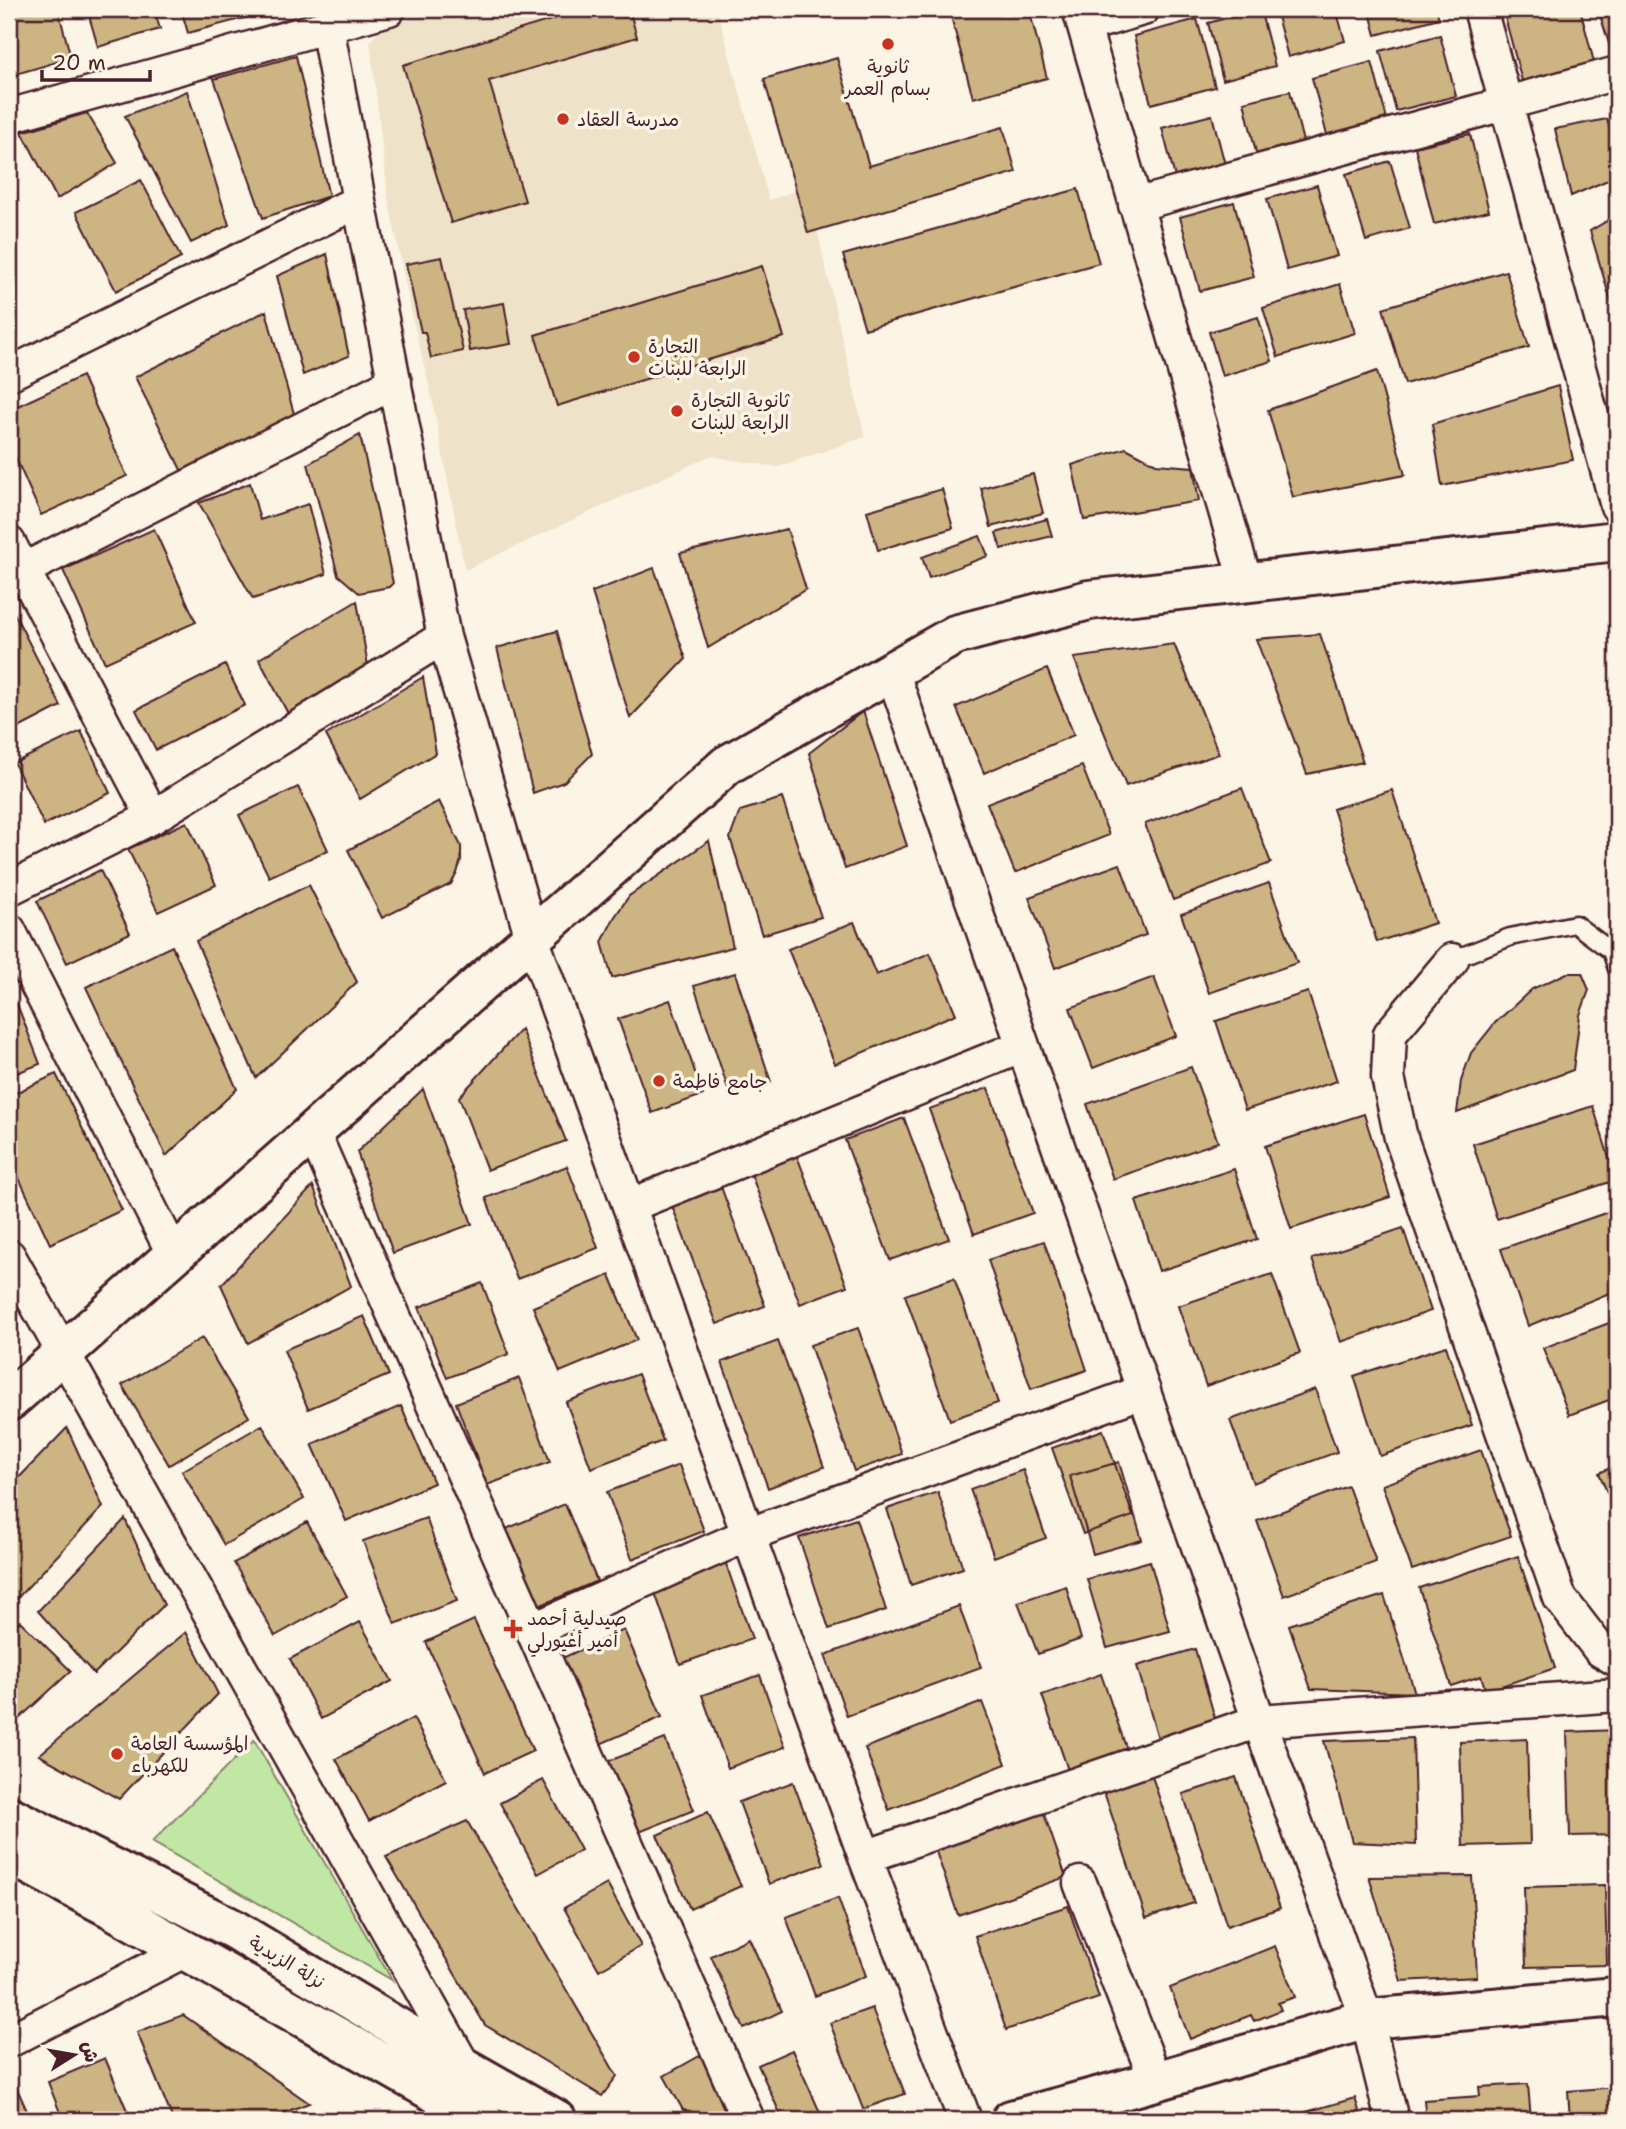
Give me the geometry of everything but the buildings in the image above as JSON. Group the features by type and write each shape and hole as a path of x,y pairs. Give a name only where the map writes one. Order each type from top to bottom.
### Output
{"street":[{"path":"9,116 388,9"},
{"path":"1143,9 1082,17 1246,583"},
{"path":"1480,9 1617,506"},
{"path":"327,26 443,637 532,938 747,1535 965,2120"},
{"path":"1135,205 1617,73"},
{"path":"9,374 359,201"},
{"path":"153,817 13,563 395,382"},
{"path":"9,1401 727,765 955,635 1089,600 1617,541"},
{"path":"9,890 153,817 443,637"},
{"path":"892,671 1259,1721 1367,2019 1392,2120"},
{"path":"9,930 174,1255"},
{"path":"1452,960 1390,1034 1388,1077 1401,1138 1560,1598 1600,1650 1617,1660"},
{"path":"629,1206 1023,1046"},
{"path":"313,1132 748,2120"},
{"path":"9,1256 465,2068"},
{"path":"532,1630 747,1535 1144,1391"},
{"path":"865,1857 1259,1721 1617,1695"},
{"name":"نزلة الزبدية","path":"9,1816 233,1930 557,2120"},
{"name":"نزلة الزبدية","path":"9,1854 186,1950 483,2120"},
{"path":"1080,1883 1156,2081"},
{"path":"9,2041 186,1950"},
{"path":"1011,2120 1367,2019 1617,1997"}],"lane":[{"path":"1452,960 1510,937 1575,924 1611,951 1617,969"}],"shaded area":[{"path":"441,9 717,9 769,200 807,187 865,437 777,467 710,456 465,570 431,393 413,321 388,197 370,41 383,28"}],"green space":[{"path":"254,1740 392,1980 152,1842"}],"place":[{"name":"ثانوية بسام العمر","path":"888,44"},
{"name":"مدرسة العقاد","path":"563,119"},
{"name":"التجارة الرابعة للبنات","path":"634,357"},
{"name":"ثانوية التجارة الرابعة للبنات","path":"677,411"},
{"name":"جامع فاطمة","path":"659,1081"},
{"name":"صيدلية أحمد أمير أغيورلي","path":"513,1629"},
{"name":"المؤسسة العامة للكهرباء","path":"117,1754"}]}
